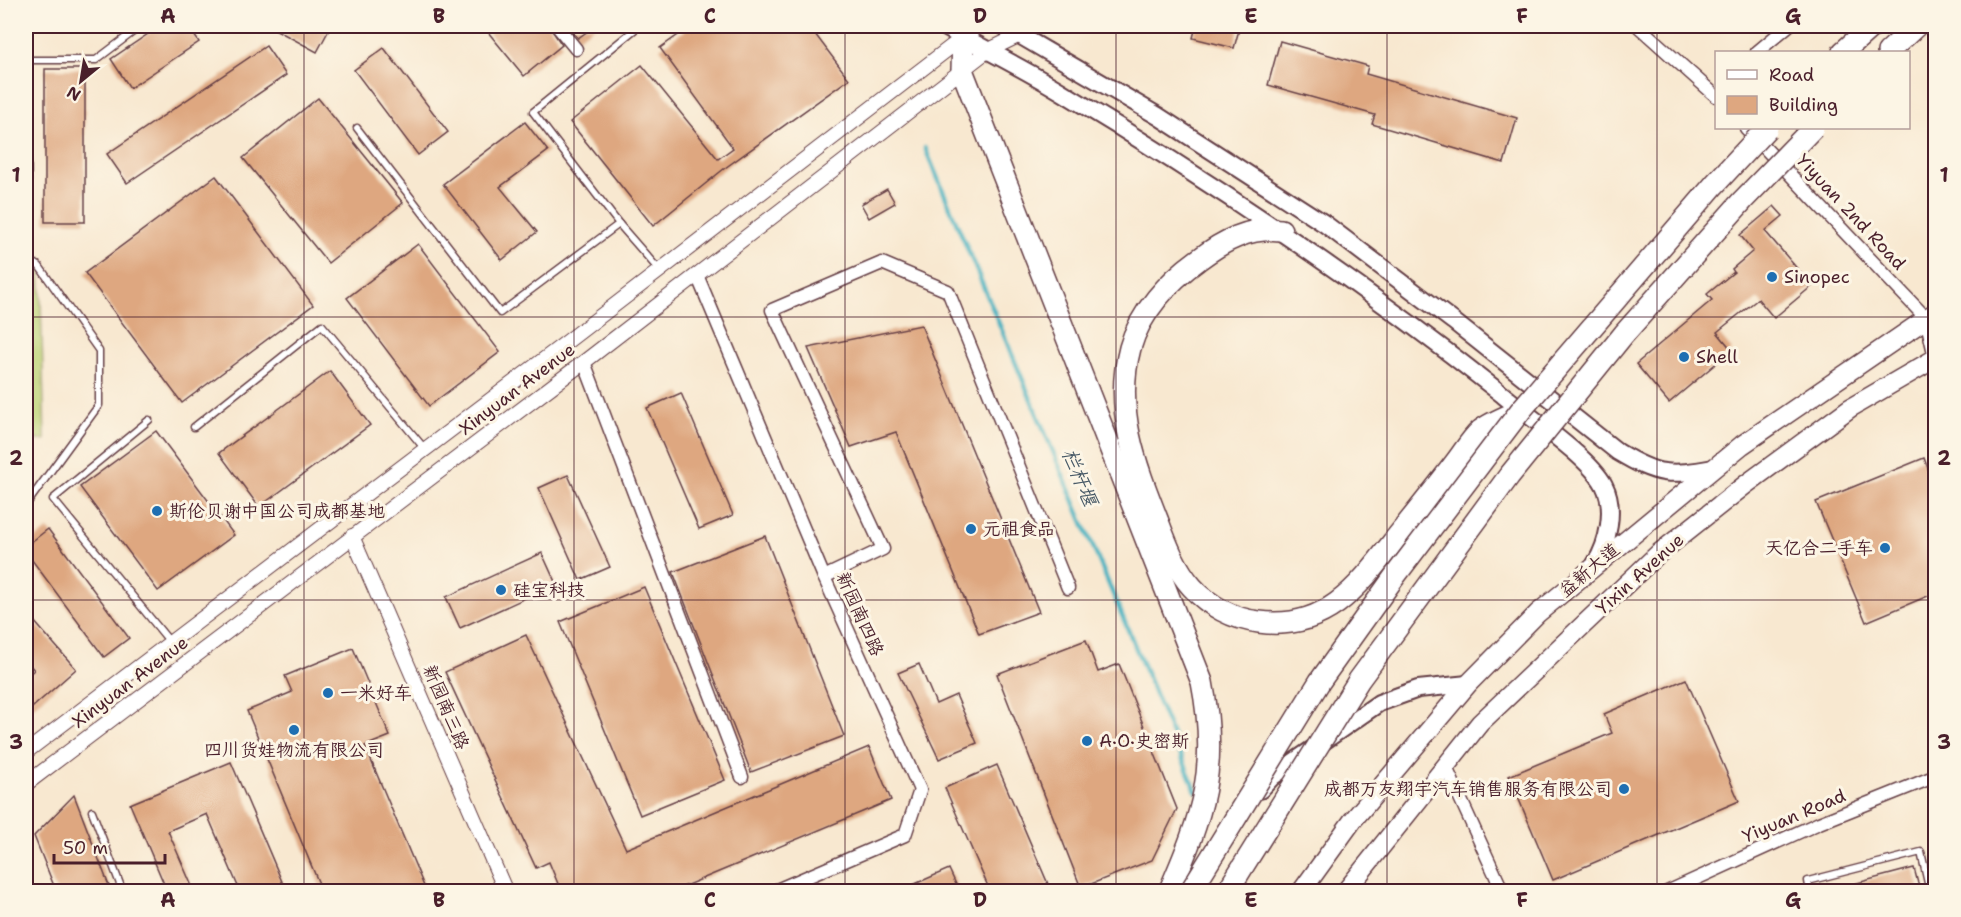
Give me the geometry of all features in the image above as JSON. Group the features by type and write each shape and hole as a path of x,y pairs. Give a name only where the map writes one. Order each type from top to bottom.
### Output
{"highway":[{"path":"1845,51 1872,26"},
{"path":"1889,51 1916,26"},
{"path":"970,31 962,70 1173,578 1202,682 1210,735 1210,761 1203,804 1168,891"},
{"path":"1190,891 1320,681 1395,576 1521,410 1714,185 1766,129"},
{"path":"1227,891 1359,680 1509,476 1624,334 1736,208 1812,129"},
{"path":"1281,230 1260,230 1235,237 1197,260 1167,286 1156,300 1131,346 1125,394 1130,445 1169,551 1173,578 1241,619 1274,624 1291,623 1322,613 1358,587 1481,430 1521,410"}],"main road":[{"path":"943,26 970,31 987,51 1059,90 1281,230 1478,376 1577,455 1604,486 1608,503 1608,529 1604,550 1595,564"},
{"path":"1004,26 1027,30 1325,224 1453,321 1618,452 1646,469 1675,475 1714,468"},
{"name":"益新大道","path":"1301,891 1353,820 1468,684 1538,613 1742,445 1931,315"},
{"name":"Yixin Avenue","path":"1345,891 1480,723 1658,554 1850,408 1935,359"},
{"path":"1177,891 1188,873 1272,777 1379,704 1418,689 1468,684"}],"street":[{"path":"557,26 576,49"},
{"path":"1638,26 1715,92"},
{"path":"1758,51 1788,26"},
{"name":"Xinyuan Avenue","path":"26,784 584,362 987,51 1027,30"},
{"name":"Xinyuan Avenue","path":"26,752 660,271 970,31"},
{"name":"Yiyuan 2nd Road","path":"1747,129 1931,315"},
{"path":"824,577 883,549 772,310 882,263 948,291 1068,588"},
{"name":"新园南四路","path":"697,275 824,577 920,790 905,834 772,891"},
{"path":"1931,315 1935,359"},
{"path":"584,362 742,777"},
{"name":"新园南三路","path":"352,536 506,891"},
{"path":"1445,765 1503,891"},
{"name":"Yiyuan Road","path":"1667,891 1819,823 1935,776"}],"lane":[{"path":"28,236 26,60 96,60 141,26"},
{"path":"639,26 533,111 619,224 660,271"},
{"path":"357,128 500,313 619,224"},
{"path":"26,258 39,266 99,351 99,405 26,505"},
{"path":"194,428 322,325 424,448"},
{"path":"149,420 53,499 170,642"},
{"path":"92,811 123,891"},
{"path":"1810,891 1808,881 1921,852 1930,891"}],"green space":[{"path":"26,268 40,268 45,440 26,440"}],"building":[{"path":"160,26 188,26 199,42 130,88 111,59"},
{"path":"269,26 331,26 317,52"},
{"path":"483,26 549,26 562,45 524,76"},
{"path":"567,26 595,26 578,38"},
{"path":"691,26 809,26 849,79 725,168 653,226 570,122 642,65 718,159 733,148 660,48"},
{"path":"1196,26 1240,26 1234,48 1193,38"},
{"path":"1280,41 1368,66 1366,74 1517,118 1504,163 1372,124 1375,115 1268,85"},
{"path":"266,46 286,75 127,183 107,154"},
{"path":"384,48 448,132 418,155 354,70"},
{"path":"45,69 85,69 85,222 45,222"},
{"path":"318,98 403,203 328,263 243,158"},
{"path":"525,122 548,151 500,187 537,232 502,260 443,184"},
{"path":"216,176 313,305 182,403 85,273"},
{"path":"887,189 895,203 869,218 861,204"},
{"path":"1774,206 1783,216 1765,231 1812,286 1774,318 1758,299 1717,332 1732,350 1669,403 1636,364 1712,300 1707,294 1734,272 1732,269 1753,251 1740,235"},
{"path":"418,244 500,352 429,406 347,298"},
{"name":"元祖食品","path":"921,325 1039,612 979,634 896,432 851,447 808,348"},
{"path":"330,371 370,425 259,507 219,453"},
{"path":"681,393 733,515 699,529 647,408"},
{"name":"斯伦贝谢中国公司成都基地","path":"156,431 234,535 158,591 80,487"},
{"name":"天亿合二手车","path":"1924,458 1935,487 1935,593 1866,622 1816,502"},
{"path":"568,475 610,567 580,580 539,488"},
{"path":"48,529 129,638 104,657 26,552 26,546"},
{"path":"765,536 844,736 751,772 673,572"},
{"name":"硅宝科技","path":"542,553 556,584 460,628 446,597"},
{"path":"644,587 725,780 640,815 560,622"},
{"path":"26,612 76,669 26,713 26,677 34,670 26,660"},
{"path":"526,635 626,849 869,747 891,800 673,891 561,891 549,862 536,868 445,672"},
{"name":"A·O·史密斯","path":"1086,640 1098,672 1119,664 1177,809 1152,860 1081,888 997,674"},
{"path":"353,648 390,736 365,746 426,891 322,891 247,711 292,692 285,676"},
{"path":"919,664 936,704 956,695 977,743 939,759 898,673"},
{"name":"成都万友翔宇汽车销售服务有限公司","path":"1686,679 1739,801 1553,880 1509,776 1612,733 1604,714"},
{"path":"231,762 286,891 240,891 207,814 168,831 194,891 167,891 130,804"},
{"path":"997,765 1051,891 990,891 945,788"},
{"path":"74,795 111,891 56,891 34,836"},
{"path":"1914,868 1920,891 1838,891 1838,888"},
{"path":"949,869 959,891 899,891"}],"waterway":[{"name":"栏杆堰","path":"925,148 1196,791"}],"place":[{"name":"Sinopec","path":"1772,277"},
{"name":"Shell","path":"1684,357"},
{"name":"斯伦贝谢中国公司成都基地","path":"157,511"},
{"name":"元祖食品","path":"971,529"},
{"name":"天亿合二手车","path":"1885,548"},
{"name":"硅宝科技","path":"501,590"},
{"name":"一米好车","path":"328,693"},
{"name":"四川货娃物流有限公司","path":"294,730"},
{"name":"A·O·史密斯","path":"1087,741"},
{"name":"成都万友翔宇汽车销售服务有限公司","path":"1624,789"}]}
